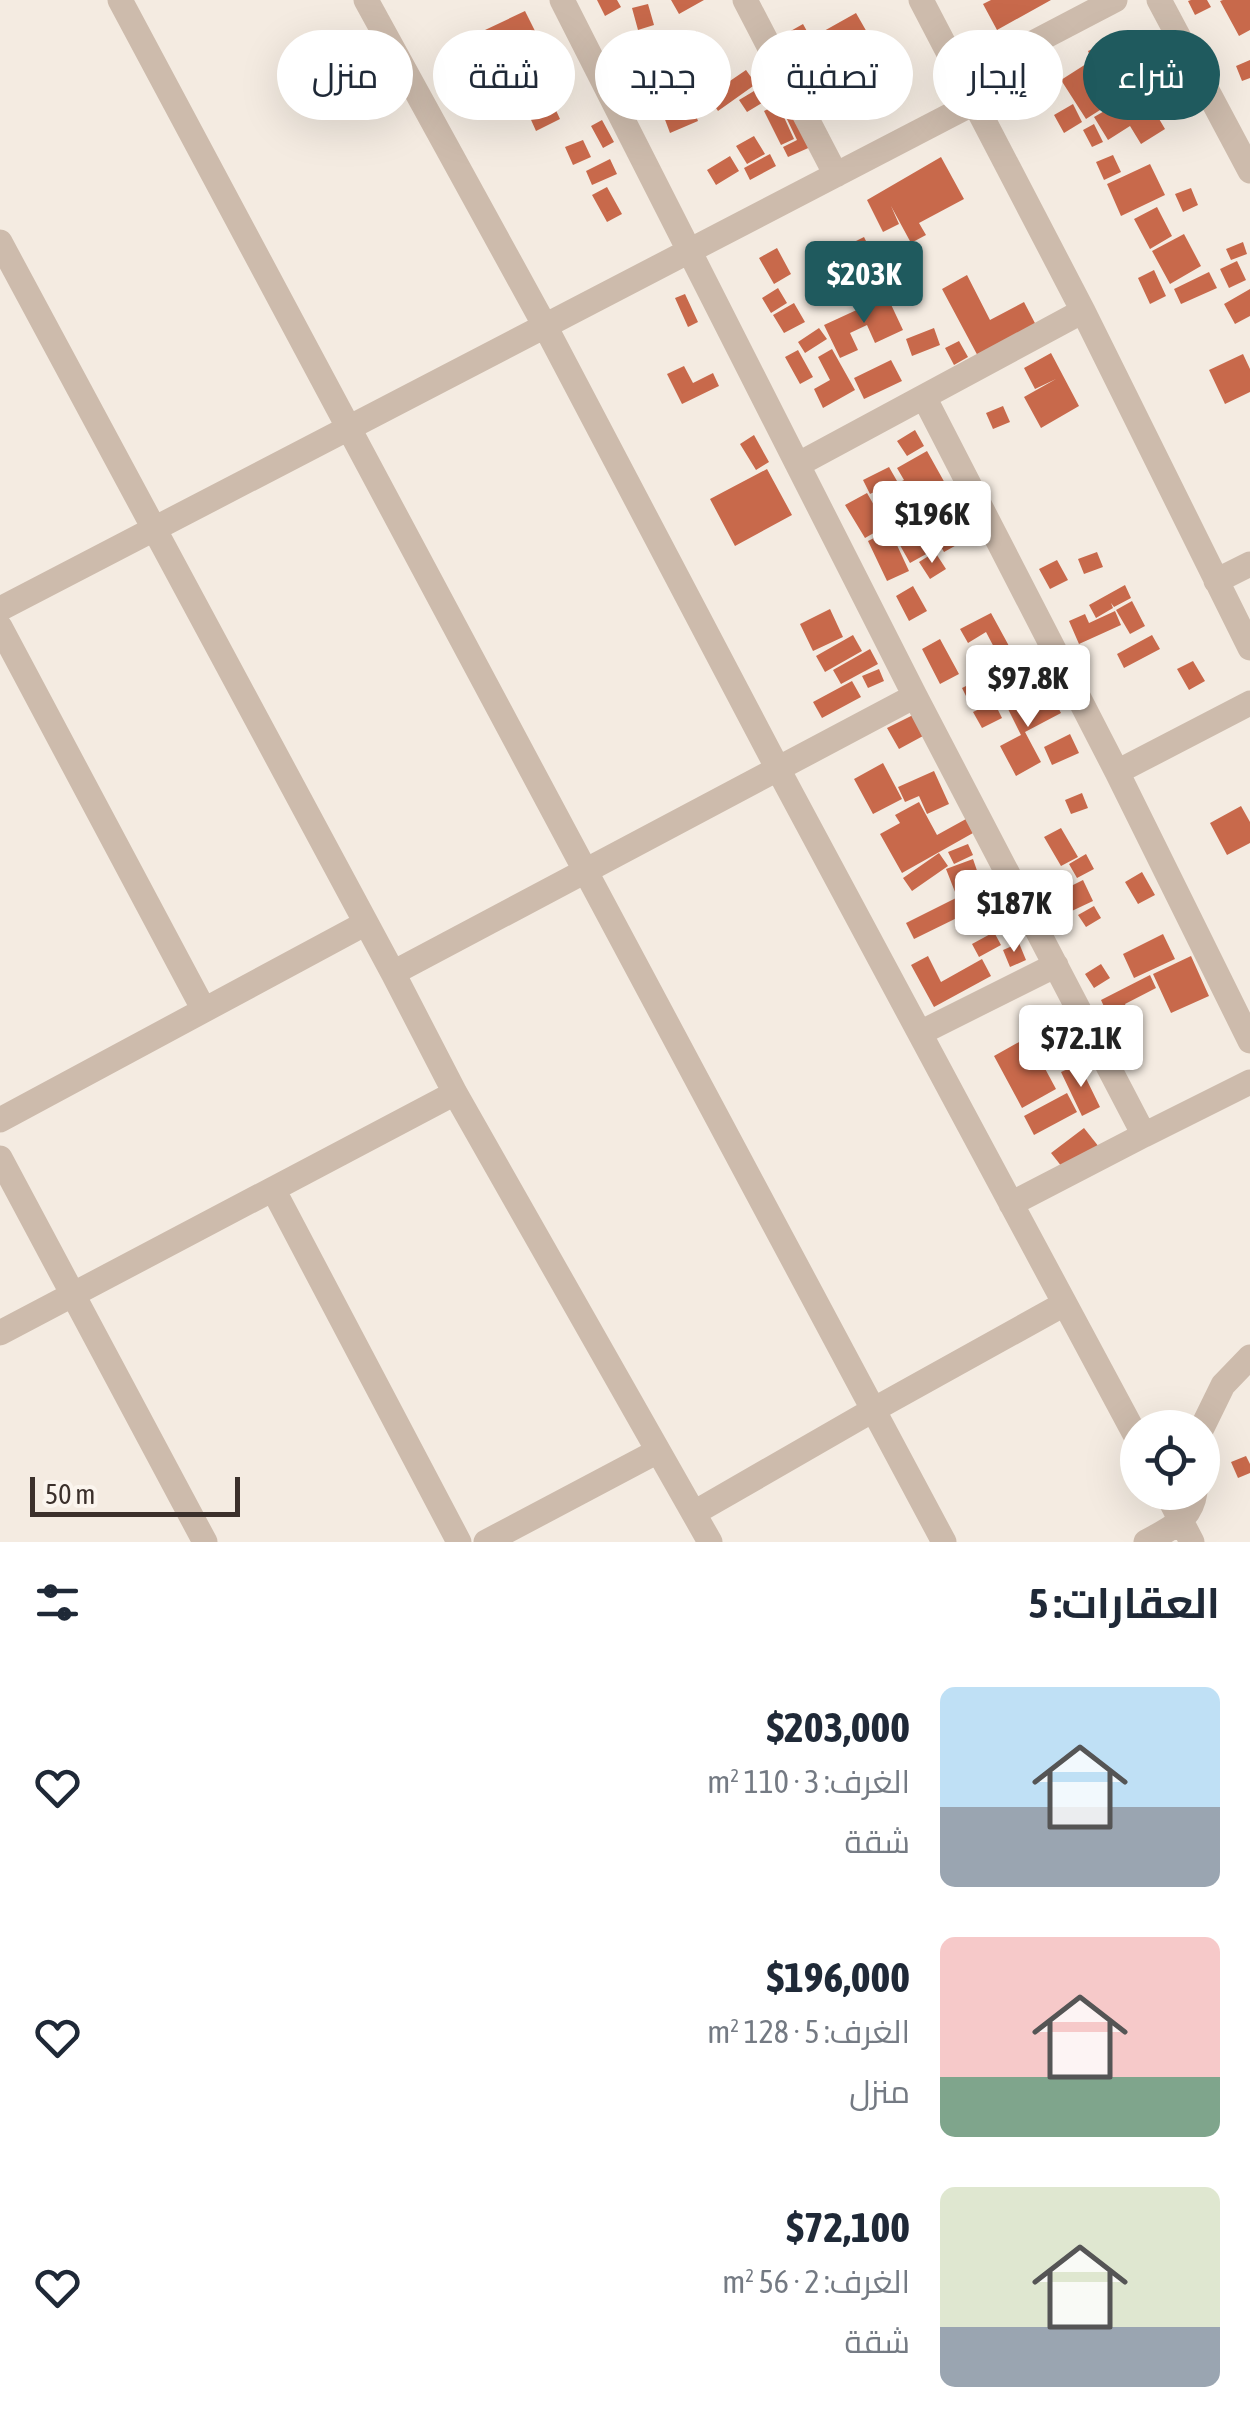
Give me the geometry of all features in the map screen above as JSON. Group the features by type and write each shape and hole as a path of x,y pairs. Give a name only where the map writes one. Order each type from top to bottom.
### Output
{"street":[{"path":"120,0 944,1542"},
{"path":"366,0 545,326 1122,1410"},
{"path":"562,0 915,696 1144,1135"},
{"path":"745,0 836,175"},
{"path":"921,0 936,30"},
{"path":"1057,30 1114,0"},
{"path":"1159,0 1250,172"},
{"path":"0,608 941,120"},
{"path":"983,120 1083,311 1250,648"},
{"path":"0,242 455,1093 710,1542"},
{"path":"799,464 1083,311"},
{"path":"924,397 1250,1041"},
{"path":"1216,582 1250,564"},
{"path":"0,627 204,1010"},
{"path":"393,973 915,696"},
{"path":"1116,772 1250,704"},
{"path":"0,1120 366,923"},
{"path":"920,1034 1056,966"},
{"path":"1011,1204 1250,1082"},
{"path":"0,1333 455,1093"},
{"path":"0,1158 205,1542"},
{"path":"273,1189 459,1542"},
{"path":"694,1513 1064,1304"},
{"path":"1211,1410 1223,1384 1250,1357"},
{"path":"486,1542 658,1450"},
{"path":"1146,1542 1187,1532"}],"building":[{"path":"597,0 617,0 621,7 605,16"},
{"path":"671,0 704,0 679,14"},
{"path":"991,0 1051,0 997,30 983,4"},
{"path":"1207,0 1211,7 1195,15 1188,1"},
{"path":"1250,0 1250,30 1239,36 1220,1"},
{"path":"648,4 654,25 638,30 632,8"},
{"path":"525,11 534,30 485,30"},
{"path":"856,13 866,30 826,30"},
{"path":"1250,60 1250,78 1242,81 1236,66"},
{"path":"1083,66 1083,114 1063,83 1063,79"},
{"path":"746,70 751,77 751,88 731,102 731,80"},
{"path":"751,93 751,110 747,112 739,100"},
{"path":"1073,104 1082,122 1064,133 1057,120 1063,120 1063,110"},
{"path":"531,120 558,120 536,131"},
{"path":"602,120 614,142 603,148 591,126"},
{"path":"665,120 698,120 698,121 670,133"},
{"path":"768,120 785,120 794,139 781,145"},
{"path":"787,120 803,120 815,145 788,157 783,147 797,140"},
{"path":"1096,120 1160,120 1165,129 1141,144 1130,126 1108,140"},
{"path":"1094,124 1103,142 1092,147 1083,130"},
{"path":"754,136 765,154 747,164 736,146"},
{"path":"583,140 591,157 573,165 565,147"},
{"path":"770,154 776,166 750,180 744,168"},
{"path":"1113,155 1121,172 1104,180 1096,162"},
{"path":"730,156 739,171 716,185 707,170"},
{"path":"941,157 964,199 919,223 926,235 911,243 891,206 899,224 883,232 867,200"},
{"path":"610,159 617,174 592,185 586,171"},
{"path":"1150,164 1165,195 1121,216 1107,184"},
{"path":"607,187 622,214 607,222 592,195"},
{"path":"1191,188 1198,205 1183,212 1175,194"},
{"path":"1157,207 1172,236 1150,249 1134,219"},
{"path":"1184,234 1201,266 1170,284 1152,251"},
{"path":"864,237 871,251 855,259 848,245"},
{"path":"1243,242 1247,254 1231,260 1226,249"},
{"path":"777,248 791,274 774,284 759,258"},
{"path":"872,253 884,279 869,286 857,260"},
{"path":"1237,261 1246,280 1229,288 1220,269"},
{"path":"1154,270 1166,296 1150,304 1138,278"},
{"path":"1209,272 1217,288 1181,304 1174,289"},
{"path":"967,275 990,320 1024,302 1038,329 980,360 942,289"},
{"path":"778,288 787,303 771,313 762,298"},
{"path":"1250,289 1250,316 1235,324 1224,304"},
{"path":"685,294 698,322 688,327 675,298"},
{"path":"887,296 903,330 875,343 867,325 850,333 858,350 840,358 824,325"},
{"path":"794,303 805,322 784,333 773,315"},
{"path":"819,328 827,339 805,353 798,342"},
{"path":"934,328 940,345 912,356 906,339"},
{"path":"959,341 968,357 954,365 945,348"},
{"path":"832,349 855,390 823,408 814,389 830,380 818,357"},
{"path":"798,350 813,377 800,384 785,357"},
{"path":"1051,353 1079,406 1041,428 1024,397 1056,379 1035,389 1024,368"},
{"path":"1243,354 1250,369 1250,392 1225,404 1209,370"},
{"path":"891,360 902,381 864,399 854,378"},
{"path":"684,366 693,383 713,373 719,386 682,404 667,374"},
{"path":"1003,406 1010,422 993,429 986,413"},
{"path":"915,430 924,446 907,456 897,441"},
{"path":"754,435 769,462 756,470 740,444"},
{"path":"927,451 946,485 916,502 913,497 897,505 888,488 904,480 897,468"},
{"path":"889,467 897,481 870,494 863,480"},
{"path":"767,469 792,515 735,546 710,499"},
{"path":"942,492 952,509 924,525 937,548 910,563 888,524"},
{"path":"867,493 886,526 865,538 845,505"},
{"path":"964,525 971,537 944,552 937,540"},
{"path":"890,530 909,571 887,581 868,541"},
{"path":"935,552 946,569 930,579 919,562"},
{"path":"1097,552 1103,567 1084,574 1078,559"},
{"path":"1057,560 1068,580 1050,589 1039,569"},
{"path":"1125,585 1131,598 1114,607 1111,603 1113,608 1096,618 1089,605"},
{"path":"913,586 927,611 909,621 896,596"},
{"path":"1132,601 1145,626 1130,634 1116,610"},
{"path":"830,609 843,637 813,651 800,624"},
{"path":"1115,611 1121,625 1079,644 1069,621 1085,614 1089,623"},
{"path":"991,613 1009,646 997,653 986,632 968,643 960,629"},
{"path":"853,635 862,651 825,672 816,656"},
{"path":"1152,635 1160,649 1124,668 1117,654"},
{"path":"940,639 959,674 940,684 922,649"},
{"path":"870,649 878,664 841,684 833,670"},
{"path":"1193,661 1205,681 1189,690 1177,669"},
{"path":"879,669 884,681 868,688 862,676"},
{"path":"980,679 988,694 970,704 962,688"},
{"path":"852,681 861,697 822,718 813,702"},
{"path":"1048,688 1061,713 1025,732 1041,762 1016,776 1000,746 1021,735 1008,709"},
{"path":"994,702 1002,718 982,728 973,712"},
{"path":"913,715 923,736 899,749 887,728"},
{"path":"1070,734 1079,753 1052,765 1044,747"},
{"path":"883,763 902,799 873,814 854,779"},
{"path":"934,771 949,804 927,814 919,796 905,802 898,787"},
{"path":"1082,793 1088,808 1071,814 1065,800"},
{"path":"919,802 937,835 966,819 973,833 902,873 880,834 900,823 895,815"},
{"path":"1241,806 1250,822 1250,843 1227,855 1210,823"},
{"path":"1061,828 1078,857 1061,866 1044,837"},
{"path":"968,844 973,855 954,864 948,852"},
{"path":"939,853 948,866 912,891 903,878"},
{"path":"1086,854 1094,869 1077,878 1069,864"},
{"path":"973,859 983,888 957,897 946,869"},
{"path":"1142,872 1155,895 1138,904 1125,882"},
{"path":"1083,880 1093,901 1059,917 1049,897"},
{"path":"956,898 965,914 914,939 906,923"},
{"path":"1094,906 1101,918 1086,927 1078,915"},
{"path":"982,911 990,923 969,935 962,922"},
{"path":"994,932 1001,945 979,957 972,944"},
{"path":"1163,934 1175,959 1134,978 1123,954"},
{"path":"1019,943 1026,960 1010,967 1003,950"},
{"path":"928,956 941,982 982,959 991,976 934,1007 911,965"},
{"path":"1191,956 1209,996 1171,1013 1153,974"},
{"path":"1101,964 1110,978 1094,988 1085,974"},
{"path":"1150,975 1156,988 1125,1004 1130,1015 1112,1024 1101,1000"},
{"path":"1035,1006 1044,1023 1029,1031 1020,1013"},
{"path":"1054,1029 1070,1055 1054,1064 1039,1037"},
{"path":"1028,1037 1056,1089 1022,1108 994,1056"},
{"path":"1079,1064 1100,1107 1082,1116 1061,1072"},
{"path":"1067,1093 1077,1112 1034,1135 1024,1116"},
{"path":"1084,1128 1099,1147 1066,1172 1051,1153"},
{"path":"1246,1456 1250,1473 1238,1478 1231,1462"}]}
